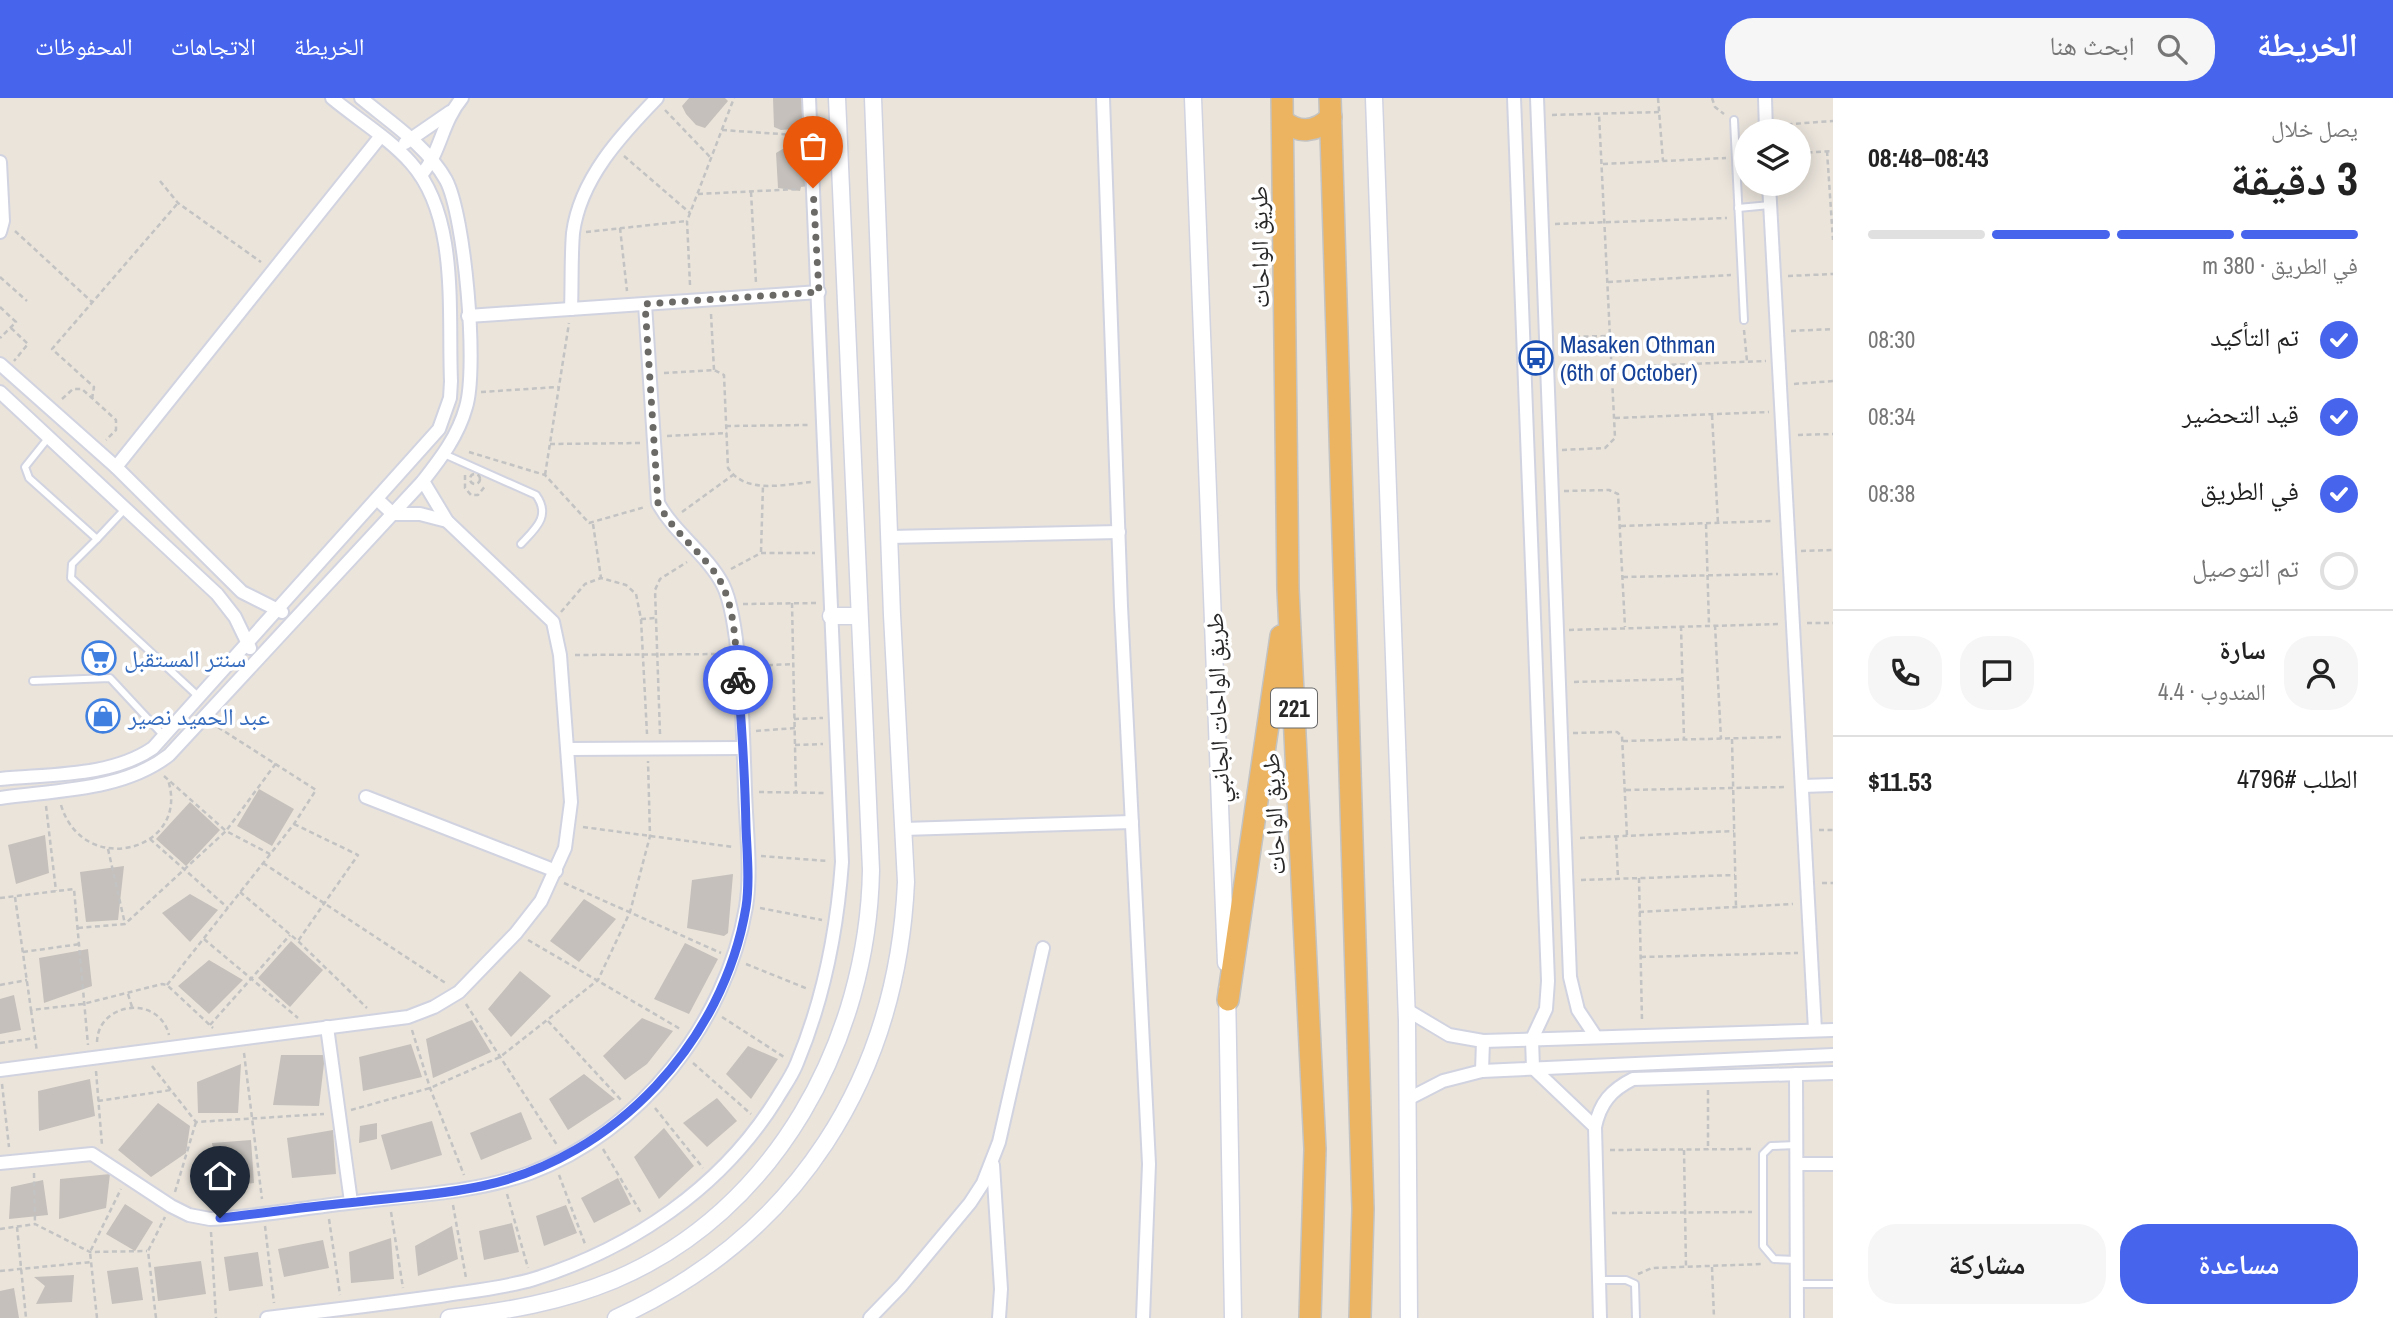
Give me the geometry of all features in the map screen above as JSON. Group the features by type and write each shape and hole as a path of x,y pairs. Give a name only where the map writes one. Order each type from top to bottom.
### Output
{"highway":[{"name":"طريق الواحات","path":"1282,98 1288,589 1314,1103 1315,1206 1310,1318"},
{"path":"1283,121 1304,130 1319,127 1331,108"},
{"name":"221","path":"1331,108 1363,1209 1360,1318"},
{"path":"1228,1000 1288,589"}],"street":[{"path":"0,779 125,764 140,757 165,737 439,429 450,398 443,228 438,209 421,175 399,151 332,98"},
{"path":"0,798 126,778 154,766 423,481 446,449 462,420 470,393 468,316 460,216 445,178 433,161 361,98"},
{"path":"421,175 433,161 438,139 451,112 462,98"},
{"path":"271,1317 469,1292 532,1279 591,1259 650,1227 711,1179 761,1123 797,1066 821,994 838,923 842,862 809,98"},
{"path":"449,1318 515,1310 550,1302 616,1279 695,1233 741,1192 780,1146 814,1094 850,1010 868,927 871,870 838,98"},
{"path":"616,1318 634,1314 698,1273 758,1225 802,1178 848,1107 874,1049 896,974 904,917 903,829 873,98"},
{"path":"1103,98 1119,532 1149,1164 1143,1318"},
{"name":"طريق الواحات الجانبي","path":"1194,98 1228,1000 1233,1318"},
{"path":"1374,98 1407,1010 1409,1318"},
{"path":"1514,98 1548,981 1546,1009 1532,1039 1533,1068 1595,1127"},
{"path":"1538,98 1555,631 1571,989 1583,1020 1596,1037"},
{"path":"1765,98 1766,119"},
{"path":"571,309 573,233 579,206 612,146 656,99"},
{"path":"399,151 408,138 451,112"},
{"path":"116,467 275,272 380,137"},
{"path":"0,162 1,226"},
{"path":"1770,196 1815,1030"},
{"path":"468,316 819,292"},
{"path":"5,1162 79,1153 103,1160 171,1206 189,1215 210,1219 451,1192 504,1180 559,1159 596,1138 646,1097 682,1054 710,1010 733,958 747,905 743,748 729,604 717,576 668,523 658,503 645,304"},
{"path":"3,367 116,467 242,592 278,610 291,620"},
{"path":"0,392 217,594 235,617 247,644 258,656"},
{"path":"0,1070 408,1017 434,1007 458,992 516,933 541,901 554,874 569,825 569,749 560,655 553,622 447,521 423,481"},
{"path":"378,500 393,514 420,514 447,521"},
{"path":"889,537 1119,532"},
{"path":"831,609 859,616"},
{"path":"1536,671 1557,676"},
{"path":"569,749 743,748"},
{"path":"1802,786 1833,785"},
{"path":"366,797 554,874"},
{"path":"903,829 1132,822"},
{"path":"870,1318 901,1286 970,1203 992,1162 1043,948"},
{"path":"1407,1010 1442,1032 1483,1041 1833,1030"},
{"path":"327,1027 351,1202"},
{"path":"1482,1072 1483,1041"},
{"path":"1408,1099 1443,1081 1482,1072 1833,1055"},
{"path":"1600,1318 1595,1127 1598,1112 1606,1098 1633,1079 1833,1073"},
{"path":"1796,1074 1797,1318"},
{"path":"992,1162 1001,1289 999,1318"},
{"path":"1797,1164 1833,1164"}],"lane":[{"path":"1738,196 1744,320"},
{"path":"1738,208 1770,205"},
{"path":"50,437 27,462 25,473 97,539"},
{"path":"446,449 471,465 529,490 541,502 543,518 521,544"},
{"path":"126,508 72,564 71,578 200,698"},
{"path":"33,681 110,678 165,737"},
{"path":"1797,1144 1766,1149 1763,1154 1763,1246 1769,1256 1797,1260"},
{"path":"1599,1280 1626,1280 1637,1289 1636,1318"},
{"path":"1797,1284 1833,1284"}],"path":[{"path":"691,301 687,221 734,98"},
{"path":"1658,98 1663,161"},
{"path":"1712,98 1715,107 1734,120"},
{"path":"656,99 711,158"},
{"path":"1538,116 1659,112"},
{"path":"1549,450 1609,446 1615,438 1599,114"},
{"path":"1811,124 1833,121"},
{"path":"722,130 810,136"},
{"path":"612,146 690,214"},
{"path":"1811,152 1833,150"},
{"path":"1827,151 1833,240"},
{"path":"1602,164 1734,157"},
{"path":"160,181 178,203 275,272"},
{"path":"698,194 813,188"},
{"path":"751,192 756,296"},
{"path":"92,398 94,387 52,349 178,203"},
{"path":"1541,224 1739,218"},
{"path":"573,233 687,221"},
{"path":"1,226 92,302"},
{"path":"620,228 629,305"},
{"path":"1774,277 1833,274"},
{"path":"1608,282 1741,275"},
{"path":"0,277 27,301"},
{"path":"710,299 714,370"},
{"path":"0,307 16,322 0,338"},
{"path":"545,475 571,309"},
{"path":"1744,320 1747,361"},
{"path":"3,367 29,344 11,328"},
{"path":"1778,331 1833,329"},
{"path":"1545,338 1611,336"},
{"path":"1612,367 1779,361"},
{"path":"649,374 720,370 724,375 728,468 733,475 747,483 763,485 826,482"},
{"path":"1780,385 1833,382"},
{"path":"470,393 558,387"},
{"path":"51,410 73,389 82,389 118,425 95,449"},
{"path":"1615,418 1782,412"},
{"path":"1712,415 1718,523"},
{"path":"726,426 823,424"},
{"path":"550,444 653,440 727,433"},
{"path":"1783,436 1833,434"},
{"path":"446,449 545,475 585,520 593,524 658,503"},
{"path":"471,465 464,478 465,488 471,495 481,493 494,474"},
{"path":"668,523 733,475"},
{"path":"478,482 481,493"},
{"path":"761,553 763,485"},
{"path":"1550,491 1609,489 1620,500 1625,627"},
{"path":"1621,526 1787,520"},
{"path":"593,524 601,578"},
{"path":"1706,524 1709,625"},
{"path":"1788,551 1833,550"},
{"path":"717,576 761,553 829,553"},
{"path":"654,748 658,655 656,584 699,555"},
{"path":"1623,578 1789,573"},
{"path":"553,622 585,584 601,578 626,585 635,594 641,619 642,655 654,748"},
{"path":"792,603 796,793"},
{"path":"729,604 792,603 831,609"},
{"path":"641,619 657,618"},
{"path":"1555,631 1833,623"},
{"path":"1715,625 1721,739"},
{"path":"1681,626 1684,740"},
{"path":"560,655 658,655 793,664"},
{"path":"1557,676 1682,679"},
{"path":"794,719 836,717"},
{"path":"31,1010 83,1004 167,985 294,824 316,790 276,762 202,718"},
{"path":"742,732 795,728"},
{"path":"1559,733 1617,732 1623,741 1627,836"},
{"path":"1623,741 1799,737"},
{"path":"1732,739 1736,908"},
{"path":"795,746 837,743"},
{"path":"79,928 125,924 226,831 276,762"},
{"path":"154,766 226,831 270,854"},
{"path":"58,790 62,810 71,825 90,842 108,849 129,849 150,839 169,812 171,800 168,780"},
{"path":"1626,790 1733,790 1802,786"},
{"path":"45,792 56,891"},
{"path":"745,792 839,793"},
{"path":"294,824 358,855 298,941"},
{"path":"569,825 747,852 842,862"},
{"path":"1564,838 1734,831"},
{"path":"1616,836 1618,878"},
{"path":"150,839 228,908"},
{"path":"108,849 125,924"},
{"path":"263,863 458,992 559,1159 591,1259"},
{"path":"554,874 733,958 821,994"},
{"path":"1565,881 1735,875"},
{"path":"1639,878 1642,1035"},
{"path":"0,898 74,889 83,1004 95,1058 103,1160"},
{"path":"240,892 298,941 379,1020"},
{"path":"15,897 38,1065"},
{"path":"1640,912 1808,903"},
{"path":"747,905 838,923"},
{"path":"516,933 694,1037"},
{"path":"210,1025 290,934"},
{"path":"204,939 311,1029"},
{"path":"23,952 80,944"},
{"path":"1641,957 1811,952"},
{"path":"0,985 27,980"},
{"path":"167,985 225,1041"},
{"path":"128,994 132,1007"},
{"path":"95,1058 101,1027 117,1012 132,1007 146,1009 159,1016 168,1031 169,1048"},
{"path":"710,1010 797,1066"},
{"path":"408,1017 430,1088 469,1189"},
{"path":"548,1021 631,1110"},
{"path":"0,1043 35,1038"},
{"path":"242,1039 263,1213 271,1317"},
{"path":"682,1054 761,1123"},
{"path":"0,1070 5,1162"},
{"path":"1708,1076 1709,1150"},
{"path":"98,1101 171,1090"},
{"path":"646,1097 711,1179"},
{"path":"156,1318 148,1251 171,1206 196,1122"},
{"path":"596,1138 650,1227"},
{"path":"1596,1150 1766,1149"},
{"path":"1684,1150 1686,1267"},
{"path":"34,1159 34,1224"},
{"path":"97,1318 90,1252 127,1177"},
{"path":"504,1180 532,1279"},
{"path":"451,1192 469,1292"},
{"path":"389,1198 405,1301"},
{"path":"327,1205 342,1309"},
{"path":"1598,1213 1763,1212"},
{"path":"210,1219 216,1318"},
{"path":"0,1229 34,1224 90,1252 148,1251"},
{"path":"17,1227 26,1318"},
{"path":"1626,1280 1652,1268 1758,1266 1765,1264 1769,1256"},
{"path":"0,1271 90,1262"},
{"path":"1712,1266 1714,1318"}],"building":[{"path":"689,98 725,98 728,101 705,128 696,125 686,114 682,106"},
{"path":"773,98 804,98 805,128 781,130 774,127"},
{"path":"786,147 805,150 809,186 801,187 800,191 778,188 776,153"},
{"path":"259,789 294,809 272,846 237,826"},
{"path":"190,802 220,830 186,866 156,839"},
{"path":"45,835 49,873 16,884 8,845"},
{"path":"124,866 118,920 86,922 80,872"},
{"path":"733,874 728,933 724,936 687,928 692,880"},
{"path":"190,894 218,910 190,942 162,913"},
{"path":"584,899 616,919 579,962 550,941"},
{"path":"291,941 323,970 290,1007 258,978"},
{"path":"685,943 718,959 689,1014 654,999"},
{"path":"88,949 92,986 44,1003 39,958"},
{"path":"209,960 243,980 209,1014 178,986"},
{"path":"520,971 551,996 511,1037 488,1009"},
{"path":"14,995 21,1030 0,1034 0,999"},
{"path":"642,1018 673,1031 647,1064 625,1080 603,1056"},
{"path":"472,1020 491,1052 433,1078 426,1039"},
{"path":"411,1044 422,1077 363,1091 359,1057"},
{"path":"748,1046 778,1059 751,1099 726,1074"},
{"path":"281,1055 325,1055 319,1106 273,1105"},
{"path":"241,1064 238,1113 198,1113 197,1082"},
{"path":"584,1074 615,1099 568,1130 549,1099"},
{"path":"90,1079 95,1116 39,1131 38,1091"},
{"path":"717,1098 737,1121 707,1147 683,1123"},
{"path":"158,1103 190,1126 186,1153 151,1177 118,1150"},
{"path":"521,1112 532,1139 481,1160 470,1133"},
{"path":"432,1121 442,1155 391,1170 381,1135"},
{"path":"377,1123 377,1139 359,1143 360,1126"},
{"path":"664,1128 694,1166 659,1199 634,1157"},
{"path":"333,1130 336,1174 292,1178 287,1138"},
{"path":"251,1140 254,1183 219,1188 212,1143"},
{"path":"110,1174 106,1208 59,1219 60,1179"},
{"path":"618,1178 631,1204 594,1223 581,1198"},
{"path":"43,1180 48,1215 9,1219 11,1187"},
{"path":"125,1204 153,1222 135,1251 106,1234"},
{"path":"566,1205 577,1233 544,1246 536,1216"},
{"path":"512,1223 519,1252 484,1260 479,1231"},
{"path":"452,1226 458,1259 418,1276 415,1246"},
{"path":"391,1238 394,1279 351,1283 349,1252"},
{"path":"323,1240 329,1268 284,1277 278,1249"},
{"path":"258,1252 263,1286 229,1291 224,1257"},
{"path":"201,1261 206,1294 158,1301 154,1267"},
{"path":"138,1267 143,1300 112,1304 107,1271"},
{"path":"74,1275 72,1302 36,1304 45,1286 34,1277"},
{"path":"14,1288 19,1318 0,1318 0,1291"}],"way so far":[{"path":"738,680 729,604 723,586 714,570 668,523 658,503 645,304 819,292 813,188"}],"place":[{"name":"Masaken Othman (6th of October)","path":"1536,358"},
{"name":"سنتر المستقبل","path":"99,658"},
{"name":"عبد الحميد نصير","path":"103,716"}],"route":[{"path":"220,1218 435,1194 483,1186 530,1172 565,1157 596,1138 646,1097 673,1068 720,991 736,949 747,905 745,792 738,680"}]}
